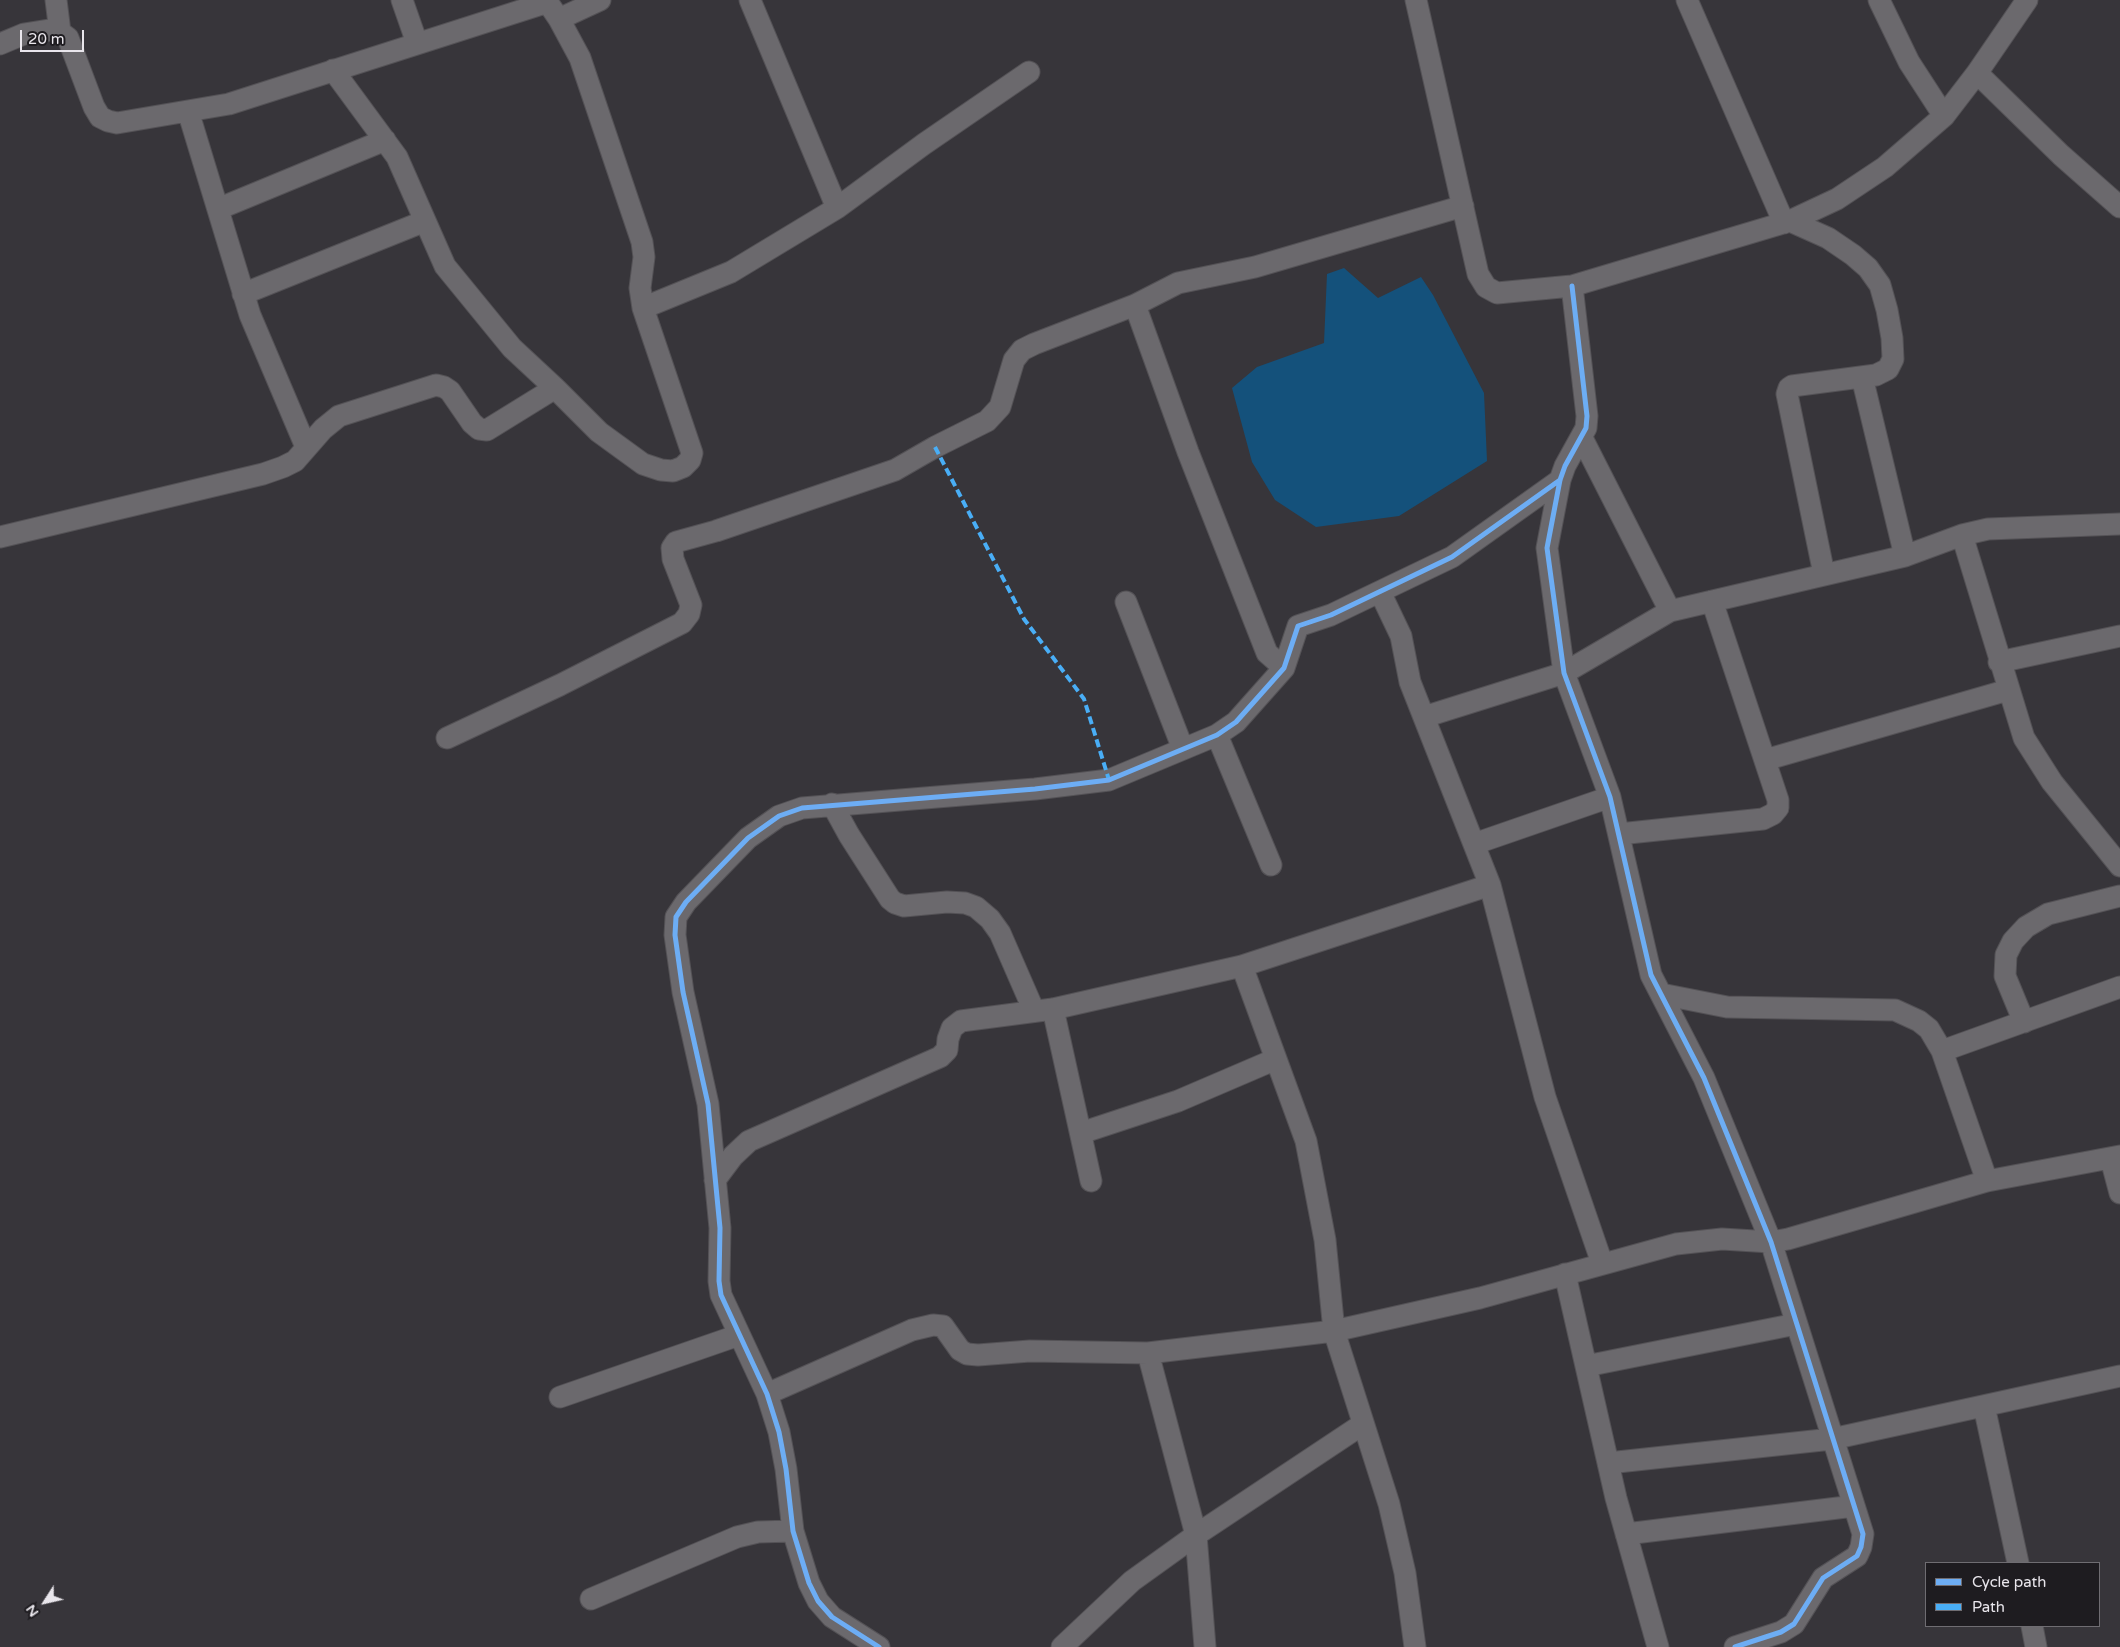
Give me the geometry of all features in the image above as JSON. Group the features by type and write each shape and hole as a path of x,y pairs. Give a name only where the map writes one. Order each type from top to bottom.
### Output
{"street":[{"path":"56,0 60,32"},
{"path":"402,0 417,43"},
{"path":"0,44 24,34 49,30 60,32 68,38 94,107 100,117 117,123 228,104 417,43 551,7 600,0"},
{"path":"750,0 838,208"},
{"path":"1416,0 1478,274 1486,287 1497,293 1572,286 1787,222 1837,199 1885,167 1944,116 1977,73 2027,0"},
{"path":"1687,0 1787,222 1828,238 1868,268 1880,285 1887,310 1892,338 1893,360 1888,369 1876,375 1862,378 1792,386 1787,394 1824,574"},
{"path":"1879,0 1909,62 1944,116"},
{"path":"333,70 397,156 445,266 512,348 599,432 643,464 661,470 672,471 683,467 690,460 692,453 642,308 640,288 644,257 642,242 580,58 551,7"},
{"path":"642,308 731,272 838,208 924,144 1029,72"},
{"path":"1977,73 2061,155 2120,207"},
{"path":"188,111 243,294 306,448"},
{"path":"218,209 385,140"},
{"path":"447,738 560,685 682,623 689,614 690,606 673,559 672,548 676,542 716,531 895,470 987,421 995,415 1000,407 1014,360 1022,350 1135,305 1178,283 1255,267 1463,206"},
{"path":"243,294 425,221"},
{"path":"1572,286 1587,416 1586,428 1565,466 1560,480 1547,548 1564,673 1610,797 1651,975 1704,1078 1771,1242 1863,1534 1857,1556 1822,1578 1794,1624 1780,1632 1735,1647"},
{"path":"1135,305 1188,452 1267,654 1284,668"},
{"path":"1862,378 1905,556"},
{"path":"0,537 264,474 295,461 323,429 339,416 436,385 450,391 472,423 479,429 487,430 555,388"},
{"path":"1582,438 1670,611"},
{"path":"879,1647 832,1617 818,1601 808,1583 793,1531 786,1469 779,1432 767,1394 721,1295 719,1281 720,1228 708,1104 683,992 674,935 676,917 686,902 748,838 779,816 802,808 832,804 1035,789 1109,780 1217,735 1236,722 1284,668 1298,626 1331,615 1452,557 1560,480"},
{"path":"1424,717 1564,673 1670,611 1905,556 1962,535 1988,528 2104,526 2120,524"},
{"path":"1962,535 1999,662 2024,738 2052,782 2120,866"},
{"path":"1380,592 1401,636 1410,682 1490,885 1546,1097 1602,1263"},
{"path":"1618,834 1764,819 1773,814 1778,808 1778,800 1712,601"},
{"path":"1126,602 1183,749"},
{"path":"1999,662 2120,636"},
{"path":"1765,760 2008,690"},
{"path":"1217,735 1271,865"},
{"path":"1474,844 1610,797"},
{"path":"832,804 854,843 890,899 895,903 904,906 947,902 966,903 976,907 990,919 1000,933 1044,1010 1080,1133 1091,1181"},
{"path":"715,1180 733,1156 749,1141 940,1057 947,1050 952,1028 961,1020 1044,1010 1242,966 1490,885"},
{"path":"2024,1022 2005,976 2006,955 2013,941 2026,927 2048,914 2120,896"},
{"path":"1242,966 1306,1141 1325,1240 1334,1331 1389,1504 1405,1573 1415,1647"},
{"path":"1942,1051 2120,987"},
{"path":"1661,994 1727,1007 1895,1010 1919,1021 1930,1030 1942,1051 1987,1182"},
{"path":"1080,1133 1178,1101 1276,1059"},
{"path":"767,1394 912,1330 933,1325 943,1326 960,1350 967,1354 1030,1351 1148,1353 1334,1331 1480,1298 1676,1244 1722,1239 1771,1242 1788,1239 1987,1182 2116,1158 2120,1193"},
{"path":"1565,1274 1608,1463 1658,1647"},
{"path":"1586,1366 1796,1324"},
{"path":"560,1397 739,1335"},
{"path":"1148,1353 1196,1535 1205,1647"},
{"path":"1608,1463 1832,1439 2120,1376"},
{"path":"1984,1406 2018,1562"},
{"path":"1062,1647 1132,1581 1196,1535 1363,1424"},
{"path":"1626,1534 1854,1506"},
{"path":"592,1600 737,1537 758,1532 793,1531"},
{"path":"2032,1627 2036,1647"}],"water":[{"path":"1344,268 1378,298 1421,277 1433,295 1484,393 1487,461 1399,516 1316,527 1275,500 1252,462 1232,388 1257,367 1324,343 1327,274"}],"marked path":[{"path":"935,447 1024,619 1084,699 1109,780"}],"cycle path":[{"path":"1572,286 1587,416 1586,428 1565,466 1560,480 1547,548 1564,673 1610,797 1651,975 1704,1078 1771,1242 1863,1534 1857,1556 1823,1578 1794,1624 1781,1632 1735,1647"},
{"path":"879,1647 832,1617 818,1601 809,1583 793,1531 786,1469 779,1432 767,1394 721,1295 719,1281 720,1228 708,1104 683,992 675,935 676,917 686,902 748,838 779,816 802,808 1035,789 1109,780 1217,735 1236,722 1284,668 1298,626 1331,615 1452,557 1560,480"}]}
